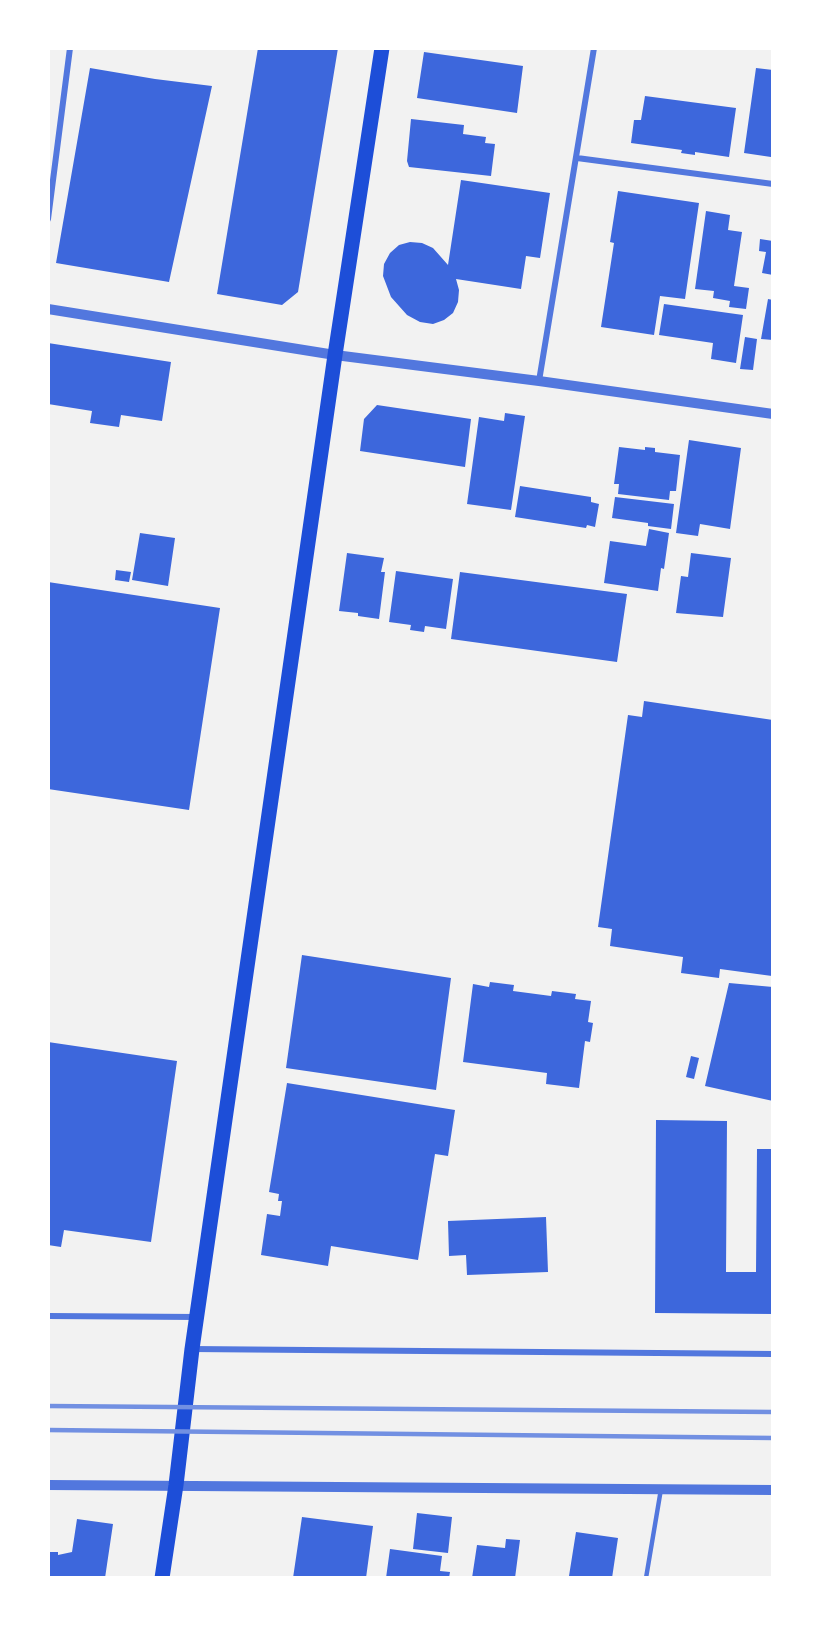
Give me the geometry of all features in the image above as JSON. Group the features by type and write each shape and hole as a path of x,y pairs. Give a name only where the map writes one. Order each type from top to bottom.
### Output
{"main road":[{"path":"162,1578 176,1485 192,1349 335,355 382,48"}],"street":[{"path":"48,219 69,48"},
{"path":"539,381 594,48"},
{"path":"577,158 773,184"},
{"path":"48,309 335,355 773,414"},
{"path":"48,1316 197,1317"},
{"path":"192,1349 773,1354"},
{"path":"48,1485 773,1490"}],"lane":[{"path":"646,1578 661,1489"}],"building":[{"path":"258,48 338,48 298,292 282,305 217,294"},
{"path":"424,52 523,66 517,113 417,98"},
{"path":"90,68 212,86 169,282 56,263"},
{"path":"756,68 773,70 771,157 744,153"},
{"path":"645,96 736,108 729,157 695,152 695,155 681,153 682,150 631,143 634,120 641,120"},
{"path":"411,119 464,125 463,134 486,137 485,143 495,144 491,176 409,167 407,161"},
{"path":"461,180 550,193 540,258 526,256 521,289 456,279 459,290 458,302 453,313 433,324 420,322 407,315 391,297 383,276 384,264 390,253 399,245 410,242 422,243 433,248 448,265"},
{"path":"618,191 699,203 685,299 660,296 654,335 601,327 614,243 610,242"},
{"path":"706,211 730,215 728,230 742,232 734,286 749,288 746,309 729,307 730,301 713,298 714,291 695,289"},
{"path":"760,239 773,241 773,275 762,273 766,252 759,251"},
{"path":"768,299 773,300 773,340 761,339"},
{"path":"664,304 743,315 736,363 711,359 713,343 659,335"},
{"path":"745,337 757,339 753,370 740,369"},
{"path":"48,343 171,362 162,421 121,415 119,427 90,423 92,411 48,404"},
{"path":"377,405 471,419 465,467 360,451 364,419"},
{"path":"505,413 525,416 511,510 467,504 479,417 504,421"},
{"path":"689,440 741,448 730,529 700,524 698,536 676,533"},
{"path":"619,447 645,450 645,447 655,448 655,452 680,455 676,491 670,491 669,500 618,494 619,484 614,484"},
{"path":"520,486 591,497 591,502 599,504 595,527 587,525 586,528 515,517"},
{"path":"615,497 674,504 671,529 612,518"},
{"path":"649,529 669,533 658,591 604,583 610,541 646,546"},
{"path":"140,533 175,538 168,586 132,580"},
{"path":"347,553 384,558 381,572 385,572 379,619 339,611"},
{"path":"691,553 731,558 723,617 676,613 681,576 688,577"},
{"path":"116,570 131,572 129,582 115,580"},
{"path":"396,571 453,579 446,629 425,626 424,632 410,630 411,625 389,622"},
{"path":"460,572 627,594 617,662 451,639"},
{"path":"48,582 220,608 189,810 48,789"},
{"path":"644,701 773,720 772,976 720,969 719,978 681,973 683,957 610,946 612,929 598,927 628,715 642,717"},
{"path":"302,955 451,978 436,1090 286,1068"},
{"path":"490,982 514,985 513,991 551,996 552,991 576,994 575,999 591,1001 588,1022 593,1023 590,1042 585,1041 579,1088 546,1084 547,1073 463,1062 473,984 489,987"},
{"path":"729,983 773,987 773,1101 705,1086"},
{"path":"48,1042 177,1061 151,1242 64,1230 61,1247 48,1245"},
{"path":"691,1056 699,1058 694,1079 686,1077"},
{"path":"287,1083 455,1110 448,1156 435,1154 418,1260 331,1246 328,1266 261,1255 267,1214 280,1216 282,1201 278,1201 279,1194 269,1192"},
{"path":"656,1120 727,1121 726,1272 756,1272 757,1149 773,1149 773,1314 655,1313"},
{"path":"546,1217 548,1272 467,1275 466,1255 449,1256 448,1221"},
{"path":"417,1513 452,1517 448,1553 413,1549"},
{"path":"302,1517 373,1526 366,1578 293,1578"},
{"path":"77,1519 113,1524 105,1578 48,1578 48,1552 58,1552 58,1555 72,1552"},
{"path":"576,1532 618,1538 612,1578 569,1576"},
{"path":"506,1539 520,1540 515,1578 472,1578 477,1545 505,1548"},
{"path":"390,1549 442,1556 440,1571 450,1572 449,1578 386,1578"}],"railway":[{"path":"48,1406 773,1412"},
{"path":"48,1430 773,1438"}]}
